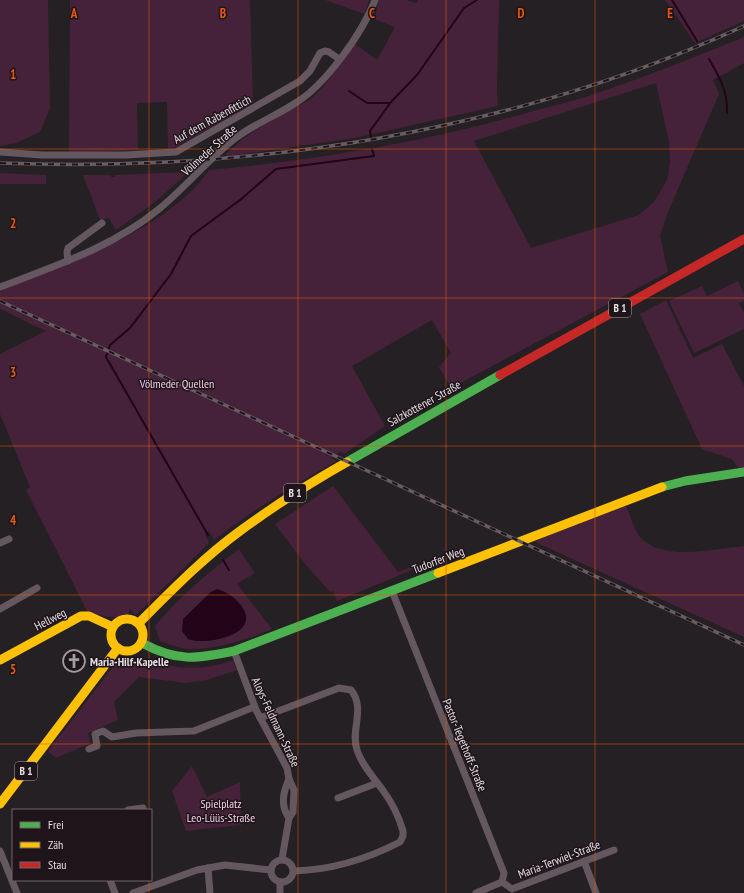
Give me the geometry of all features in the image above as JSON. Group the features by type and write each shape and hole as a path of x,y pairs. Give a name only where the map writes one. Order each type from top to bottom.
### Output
{"main road":[{"name":"Salzkottener Straße","path":"139,623 190,572 239,531 312,482 402,429 744,239"},
{"name":"Tudorfer Weg","path":"142,643 162,654 183,658 207,656 234,651 667,485 744,472"},
{"name":"Hellweg","path":"1,657 81,616 89,616 113,627"},
{"path":"125,618 139,623 143,630 142,643 132,651 126,652 113,644 111,636 113,627 116,623 125,618"},
{"name":"B 1","path":"0,804 118,648"}],"street":[{"name":"Völmeder Straße","path":"0,287 102,247 158,210 237,137 259,122 297,103 314,90 365,23 375,0"},
{"name":"Auf dem Rabenfittich","path":"0,152 42,155 102,156 176,152 300,81 310,71 320,53 325,51 329,52 339,59"},
{"path":"68,261 68,248 102,223"},
{"path":"0,543 8,539"},
{"path":"0,609 37,588"},
{"name":"Pastor-Tegethoff-Straße","path":"392,591 504,873 502,882"},
{"name":"Aloys-Feldmann-Straße","path":"234,651 254,707 288,768 289,779 294,790 294,812 289,818 282,859"},
{"path":"260,718 339,688 351,690 355,695 358,708 355,739 356,749 387,797 401,825 403,836 400,842 330,868 294,871"},
{"path":"89,750 98,746 95,734 103,731 112,737 136,733 194,730 254,707"},
{"path":"338,798 377,783"},
{"path":"136,809 143,808"},
{"name":"Maria-Terwiel-Straße","path":"502,882 512,891 614,850"},
{"path":"0,851 16,893"},
{"path":"282,859 287,861 294,871 287,881 280,882 272,876 271,870 275,862 282,859"},
{"path":"584,861 596,893"},
{"path":"133,893 185,873 225,865 271,870"},
{"path":"208,868 210,893"},
{"path":"110,881 115,893"},
{"path":"280,882 280,893"},
{"path":"476,893 502,882"}],"green space":[{"path":"0,0 48,0 50,108 40,132 16,143 0,146"},
{"path":"70,0 250,0 253,104 174,148 168,148 167,102 137,103 138,150 69,153"},
{"path":"325,0 369,0 365,14"},
{"path":"379,0 406,0 417,3 418,0 499,0 498,106 355,138 229,156 225,155 243,139 263,125 311,99 323,87 355,44 377,60 395,27 374,19"},
{"path":"665,0 744,0 744,21 695,43"},
{"name":"Völmeder Quellen","path":"744,37 744,63 713,80 719,94 668,212 660,236 668,272 451,388 439,367 451,353 432,320 352,366 385,426 344,454 340,452 331,458 337,461 274,498 243,518 214,540 209,531 205,534 209,543 136,615 129,608 129,617 112,617 88,613 26,490 30,487 0,414 0,354 46,331 0,309 0,291 85,256 142,228 168,211 190,192 209,170 331,155 411,141 491,123 586,97 651,74","holes":["656,83 669,142 670,163 667,180 654,202 639,215 531,248 474,141"]},
{"path":"189,172 155,202 116,230 109,218 100,220 83,175 111,175 111,177 115,177 115,175"},
{"path":"0,173 46,175 46,184 0,184"},
{"path":"738,281 744,294 744,301 739,303 744,313 744,329 694,353 669,301 702,286 707,296"},
{"path":"666,300 693,358 722,344 744,386 744,468 739,469 732,459 702,449 640,314"},
{"path":"333,486 398,572 416,565 417,568 337,601 333,591 330,592 306,565 275,524"},
{"path":"626,506 640,537 650,545 661,549 675,552 689,552 744,546 744,637 535,542 545,536"},
{"path":"239,549 255,573 237,584 272,629 252,637 208,648 187,649 160,641 155,626 164,615 184,595","holes":["211,592 235,633 206,641 188,639 183,619"]},
{"path":"137,658 185,668 208,667 233,660 237,670 207,680 185,683 139,677 114,702 118,720 88,733 91,743 56,758 48,751 115,664"},
{"name":"Spielplatz Leo-Lüüs-Straße","path":"192,766 207,797 240,782 241,825 186,831 172,791"}],"shaded area":[{"path":"217,589 229,594 240,604 246,616 246,622 237,632 224,638 209,641 188,639 182,631 183,619 211,592"}],"waterway":[{"path":"371,137 370,131 391,102 417,75 464,8 477,0"},
{"path":"672,0 697,41"},
{"path":"709,59 724,91 727,113"},
{"path":"349,91 367,103 390,103"},
{"path":"208,535 106,357 110,345 130,328 171,274 191,236 240,200 276,169 374,156 372,149"},
{"path":"223,560 229,570"}],"railway":[{"path":"0,163 95,164 191,161 286,152 380,138 474,119 566,94 656,63 744,26"},
{"path":"0,301 744,645"}],"traffic: fast":[{"path":"347,462 500,375"},
{"path":"662,487 685,481 744,472"},
{"path":"142,643 166,653 187,657 209,656 234,651 438,573"}],"traffic: slow":[{"path":"139,623 188,575 226,541 306,486 347,462"},
{"path":"438,573 662,487"},
{"path":"0,660 81,616 89,616 113,627"},
{"path":"124,619 130,619 139,623 143,635 139,647 130,651 124,651 115,647 111,638 111,632 115,623 124,619"},
{"path":"0,804 118,648"}],"traffic: jam":[{"path":"500,375 744,239"}],"place":[{"name":"Maria-Hilf-Kapelle","path":"74,661"}]}
